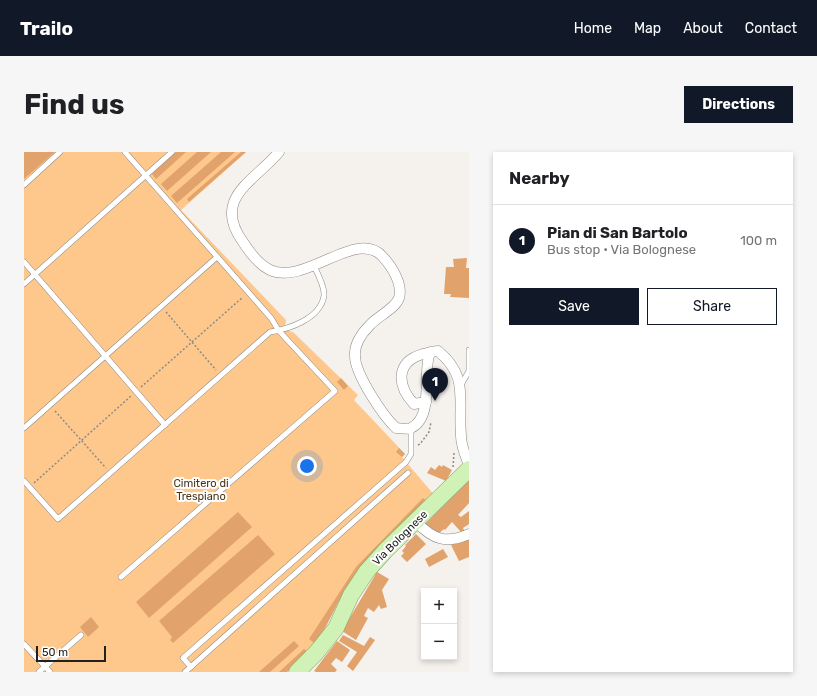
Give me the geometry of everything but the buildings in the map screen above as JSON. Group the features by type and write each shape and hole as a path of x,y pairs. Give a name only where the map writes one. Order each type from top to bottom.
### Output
{"main road":[{"name":"Via Bolognese","path":"303,670 336,628 352,595 367,571 385,551 469,469"}],"street":[{"path":"279,152 272,161 248,180 237,194 231,208 233,223 241,239 254,257 270,270 288,274 314,266 345,252 364,248 376,250 393,271 399,286 398,298 387,312 372,323 361,334 355,356 358,371 387,419 396,428 411,428 417,424 422,415 426,402 428,380 426,365 430,352"},
{"path":"426,402 414,404 406,396 401,374 403,366 412,357 438,351 452,362 458,371 462,383 461,436 469,464"},
{"path":"416,522 433,536 445,541 457,539 469,534"}],"lane":[{"path":"24,185 60,152"},
{"path":"122,577 335,391 279,331 271,318 125,152"},
{"path":"24,284 172,152"},
{"path":"24,428 217,257"},
{"path":"24,262 165,425"},
{"path":"24,481 58,519 270,332 287,330 305,320 317,310 324,296 322,284 314,266"},
{"path":"462,383 469,371 469,350"},
{"path":"191,667 183,658 406,462 411,454 411,428"},
{"path":"185,672 408,473"},
{"path":"39,672 81,635"},
{"path":"24,644 50,672"}],"path":[{"path":"30,487 248,292"},
{"path":"161,306 221,375"},
{"path":"50,405 110,473"}],"green space":[{"name":"Cimitero di Trespiano","path":"24,152 246,152 181,210 286,320 285,327 289,331 293,332 358,395 354,400 405,454 402,457 435,496 359,569 339,601 324,630 308,652 287,672 24,672"}],"place":[{"name":"Pian di San Bartolo","path":"435,401"}]}
